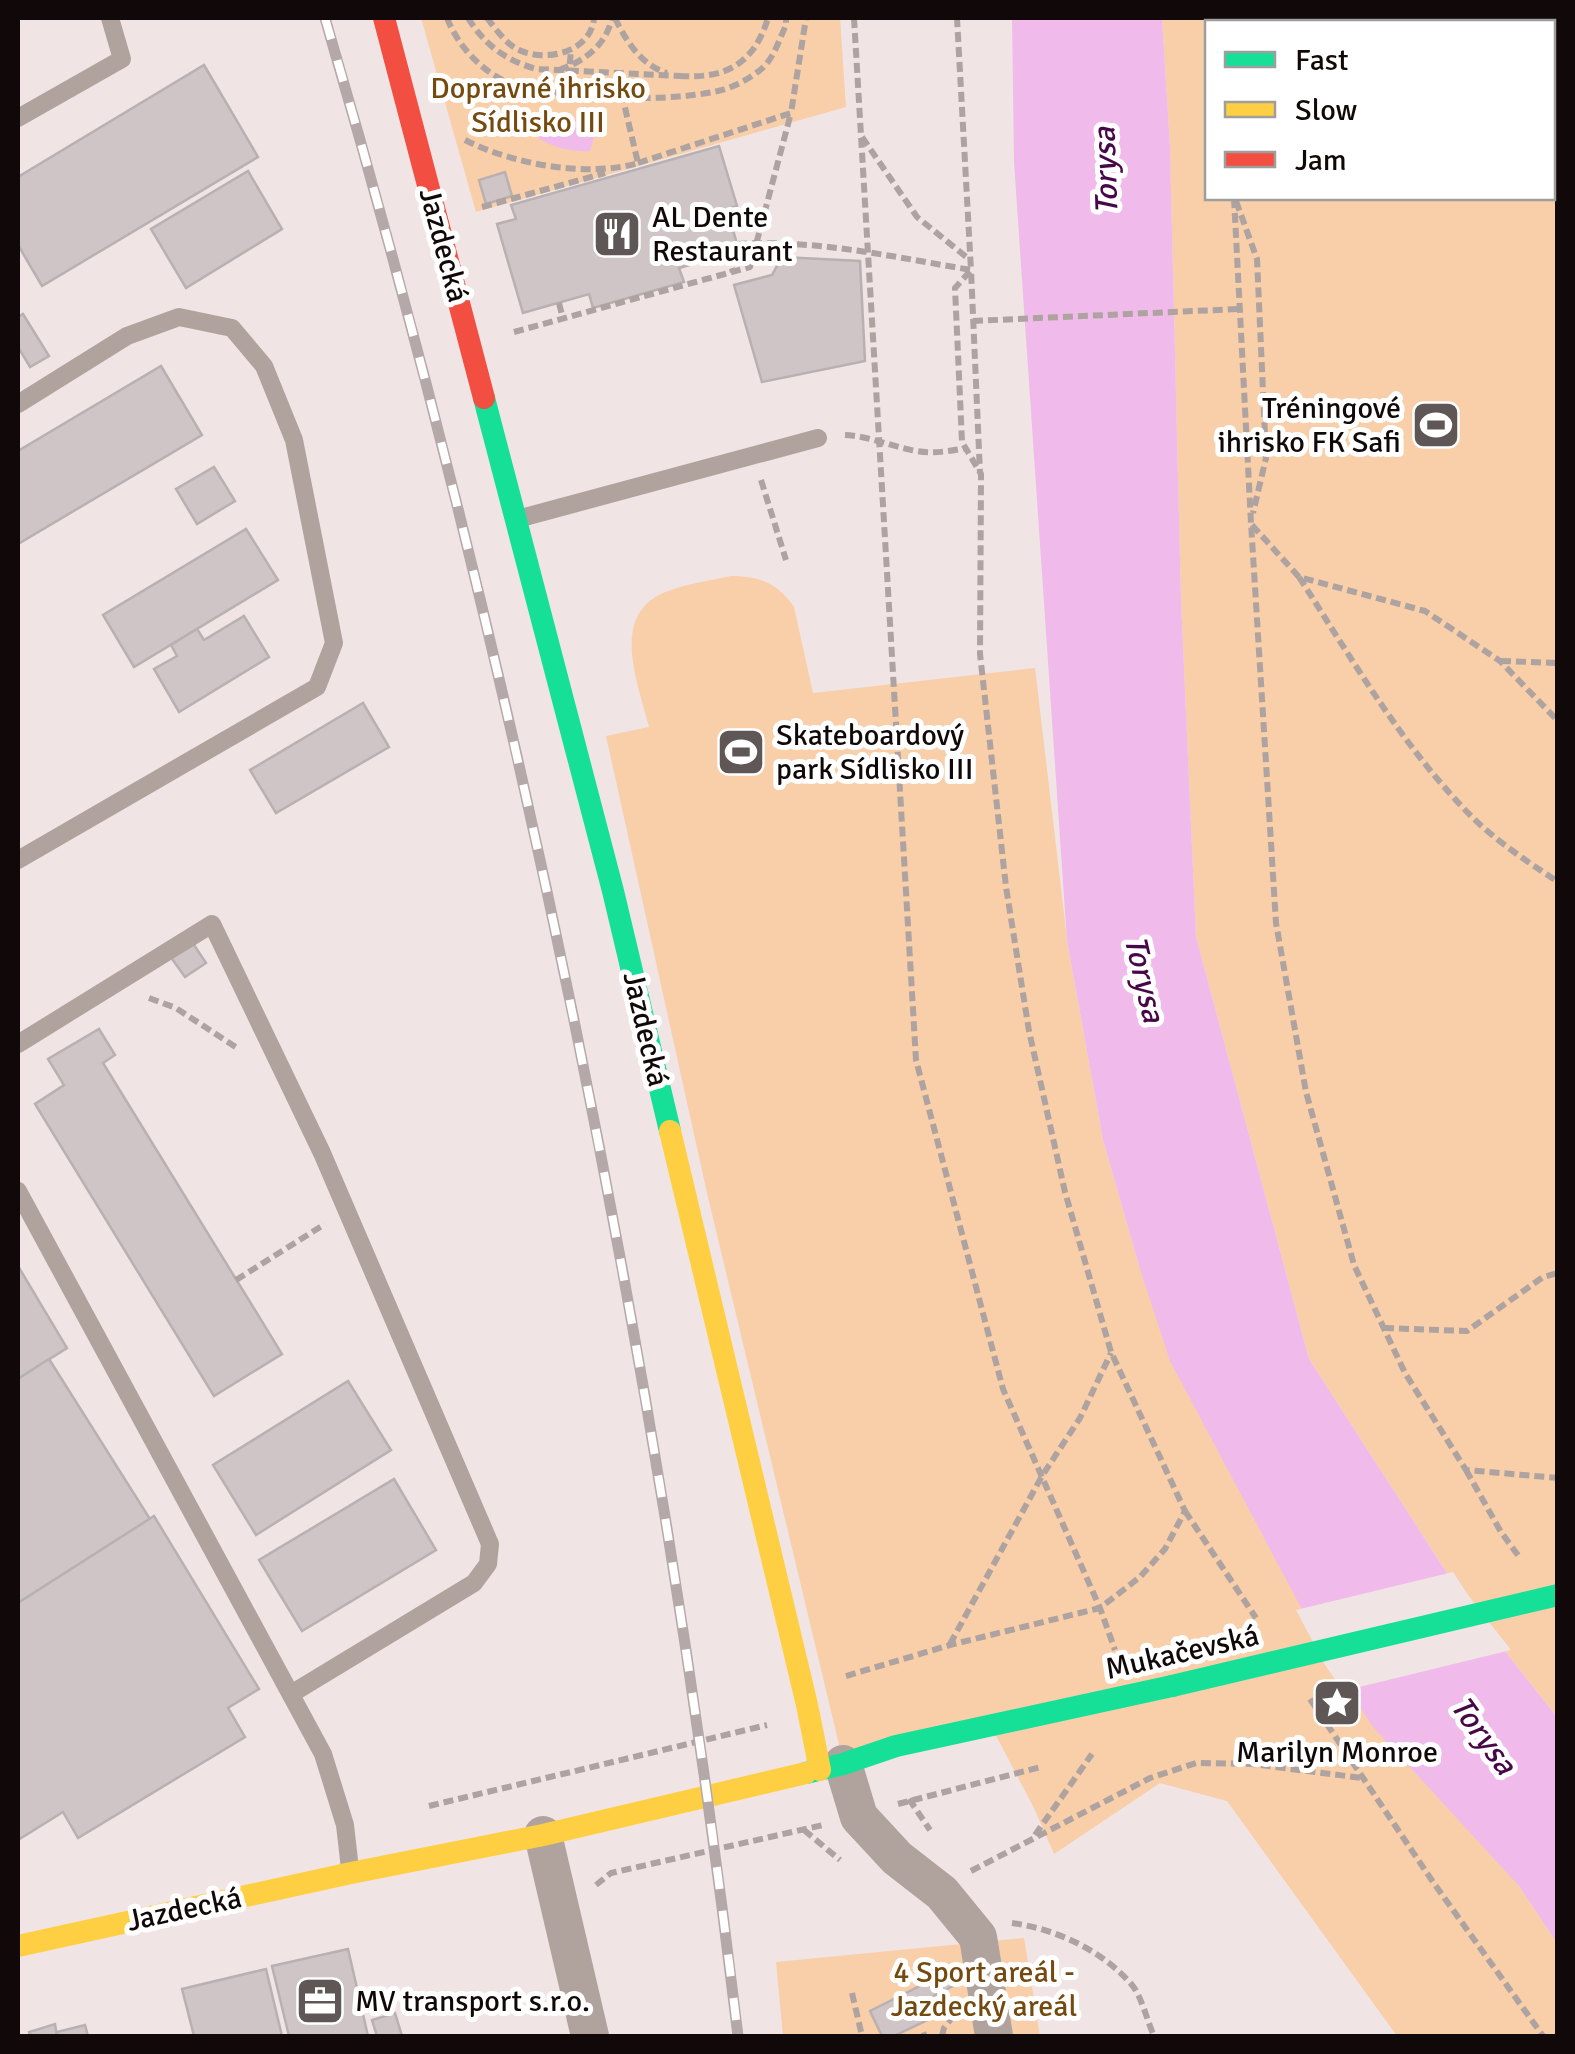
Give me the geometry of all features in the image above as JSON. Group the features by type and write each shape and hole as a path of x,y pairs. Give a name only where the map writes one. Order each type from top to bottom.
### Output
{"street":[{"name":"Jazdecká","path":"384,18 613,891 809,1712 859,1817 897,1858 952,1905 978,1937 994,2036"},
{"name":"Mukačevská","path":"832,1767 896,1746 1558,1595"},
{"name":"Jazdecká","path":"18,1946 351,1872 543,1835 832,1767"},
{"path":"543,1835 590,2036"}],"lane":[{"path":"18,118 122,59 110,18"},
{"path":"18,404 127,336 180,317 232,328 264,366 294,440 334,643 316,687 18,860"},
{"path":"516,519 818,438"},
{"path":"18,1044 212,924 347,1210 490,1544 488,1564 474,1583 291,1694"},
{"path":"18,1191 323,1754 345,1825 351,1872"}],"path":[{"path":"447,18 467,53 512,85 622,97 693,96 745,81 764,68 786,18"},
{"path":"468,18 484,41 504,57 536,69 702,77 744,62 754,50 768,18"},
{"path":"488,18 516,49 540,54 580,45 593,29 594,18"},
{"path":"569,69 597,47 614,18"},
{"path":"614,18 644,62 680,76"},
{"path":"498,337 750,267 792,113 806,18"},
{"path":"854,18 916,1060 1002,1388 1100,1608 1116,1654"},
{"path":"957,18 980,474 980,654 1006,887 1029,1031 1065,1192 1112,1352 1185,1511 1258,1621"},
{"path":"567,94 570,50"},
{"path":"618,74 638,163"},
{"path":"476,209 638,163 792,113"},
{"path":"456,136 548,166 620,168"},
{"path":"861,136 917,218 970,260"},
{"path":"1234,200 1276,923 1306,1092 1354,1265 1405,1373 1524,1564"},
{"path":"1235,200 1257,259 1266,458 1251,523"},
{"path":"737,244 756,242 868,252 970,270"},
{"path":"728,254 733,272"},
{"path":"970,270 955,288 962,442 980,474"},
{"path":"559,303 563,319"},
{"path":"973,321 1239,309"},
{"path":"880,442 918,452 966,448"},
{"path":"753,456 786,560"},
{"path":"1251,523 1298,576 1407,743 1472,818 1558,882"},
{"path":"1298,576 1425,612 1500,661 1558,721"},
{"path":"1500,661 1558,663"},
{"path":"115,985 176,1008 290,1086"},
{"path":"236,1280 347,1210"},
{"path":"1384,1328 1466,1331 1543,1277 1558,1274"},
{"path":"950,1645 1042,1476 1080,1418 1112,1352"},
{"path":"1466,1470 1558,1478"},
{"path":"833,1680 950,1645 1100,1608 1140,1577 1164,1549 1185,1511"},
{"path":"1300,1684 1432,1882 1543,2036"},
{"path":"420,1808 809,1712"},
{"path":"1074,1758 1109,1750"},
{"path":"1033,1838 1092,1754"},
{"path":"859,1817 909,1800 1056,1763"},
{"path":"1154,2036 1134,1987 1090,1949 1040,1927 952,1905 979,1865 1150,1778 1196,1763 1252,1764 1363,1778"},
{"path":"852,1993 862,2036"}],"green space":[{"name":"Dopravné ihrisko Sídlisko III","path":"421,18 840,18 846,107 476,212"},
{"path":"1162,18 1557,18 1557,1717 1463,1598 1309,1359 1196,937 1181,600 1170,147"},
{"path":"731,576 767,582 794,607 813,693 1035,668 1068,947 1103,1140 1139,1266 1557,1943 1557,2036 1397,2036 1227,1801 1160,1783 1054,1854 990,1724 842,1757 707,1193 606,736 649,727 632,653 632,635 646,604 671,590"},
{"name":"4 Sport areál - Jazdecký areál","path":"1024,1938 1040,2036 783,2036 776,1962"}],"water":[{"name":"Torysa","path":"1012,18 1162,18 1170,147 1181,600 1196,937 1309,1359 1463,1598 1557,1717 1557,1943 1519,1886 1373,1727 1330,1662 1170,1361 1103,1140 1067,941 1014,162"},
{"path":"544,115 589,121 595,135 590,151 546,143 536,134 534,125"}],"pier":[{"path":"1453,1572 1511,1650 1343,1691 1296,1610"}],"building":[{"path":"204,65 258,157 42,286 18,245 18,177"},
{"name":"AL Dente Restaurant","path":"719,146 737,206 727,209 739,251 679,268 684,282 593,308 589,294 523,313 497,224 516,219 511,205"},
{"path":"248,171 282,229 186,288 151,229"},
{"path":"505,172 512,196 486,204 479,180"},
{"path":"782,257 860,261 865,361 762,382 734,285 772,275"},
{"path":"23,314 49,356 30,367 18,347 18,317"},
{"path":"161,366 202,435 18,544 18,451"},
{"path":"214,467 235,501 197,524 176,489"},
{"path":"246,529 278,580 134,667 103,615"},
{"path":"244,616 269,657 179,712 154,669 177,656 171,645 197,629 204,640"},
{"path":"363,703 389,747 276,813 250,770"},
{"path":"192,942 206,963 185,977 170,956"},
{"path":"99,1029 115,1055 103,1063 282,1354 214,1396 35,1104 64,1085 48,1059"},
{"path":"18,1266 67,1348 18,1379"},
{"path":"49,1359 150,1519 18,1603 18,1379"},
{"path":"348,1381 391,1450 256,1535 213,1465"},
{"path":"394,1479 436,1550 302,1631 259,1560"},
{"path":"154,1516 259,1689 228,1708 245,1737 78,1838 63,1812 18,1840 18,1603"},
{"name":"MV transport s.r.o.","path":"348,1949 368,2036 289,2036 272,1966"},
{"path":"266,1969 282,2036 194,2036 182,1989"},
{"path":"946,1973 953,1986 924,2001 932,2018 894,2036 882,2036 870,2011"},
{"path":"395,2013 402,2036 377,2036 372,2020"},
{"path":"55,2024 57,2036 30,2036 29,2032"},
{"path":"85,2025 88,2036 57,2036 57,2032"}],"railway":[{"path":"325,18 460,515 574,1018 666,1526 738,2036"}],"traffic: fast":[{"path":"484,398 613,891 670,1131"},
{"path":"1172,1686 1558,1595"},
{"path":"806,1773 896,1746 1172,1686"}],"traffic: slow":[{"path":"670,1131 820,1770"},
{"path":"18,1946 543,1835 806,1773"}],"traffic: jam":[{"path":"384,18 484,398"}],"place":[{"name":"AL Dente Restaurant","path":"617,234"},
{"name":"Tréningové ihrisko FK Safi","path":"1436,425"},
{"name":"Skateboardový park Sídlisko III","path":"741,752"},
{"name":"Marilyn Monroe","path":"1337,1703"},
{"name":"MV transport s.r.o.","path":"320,2001"}]}
